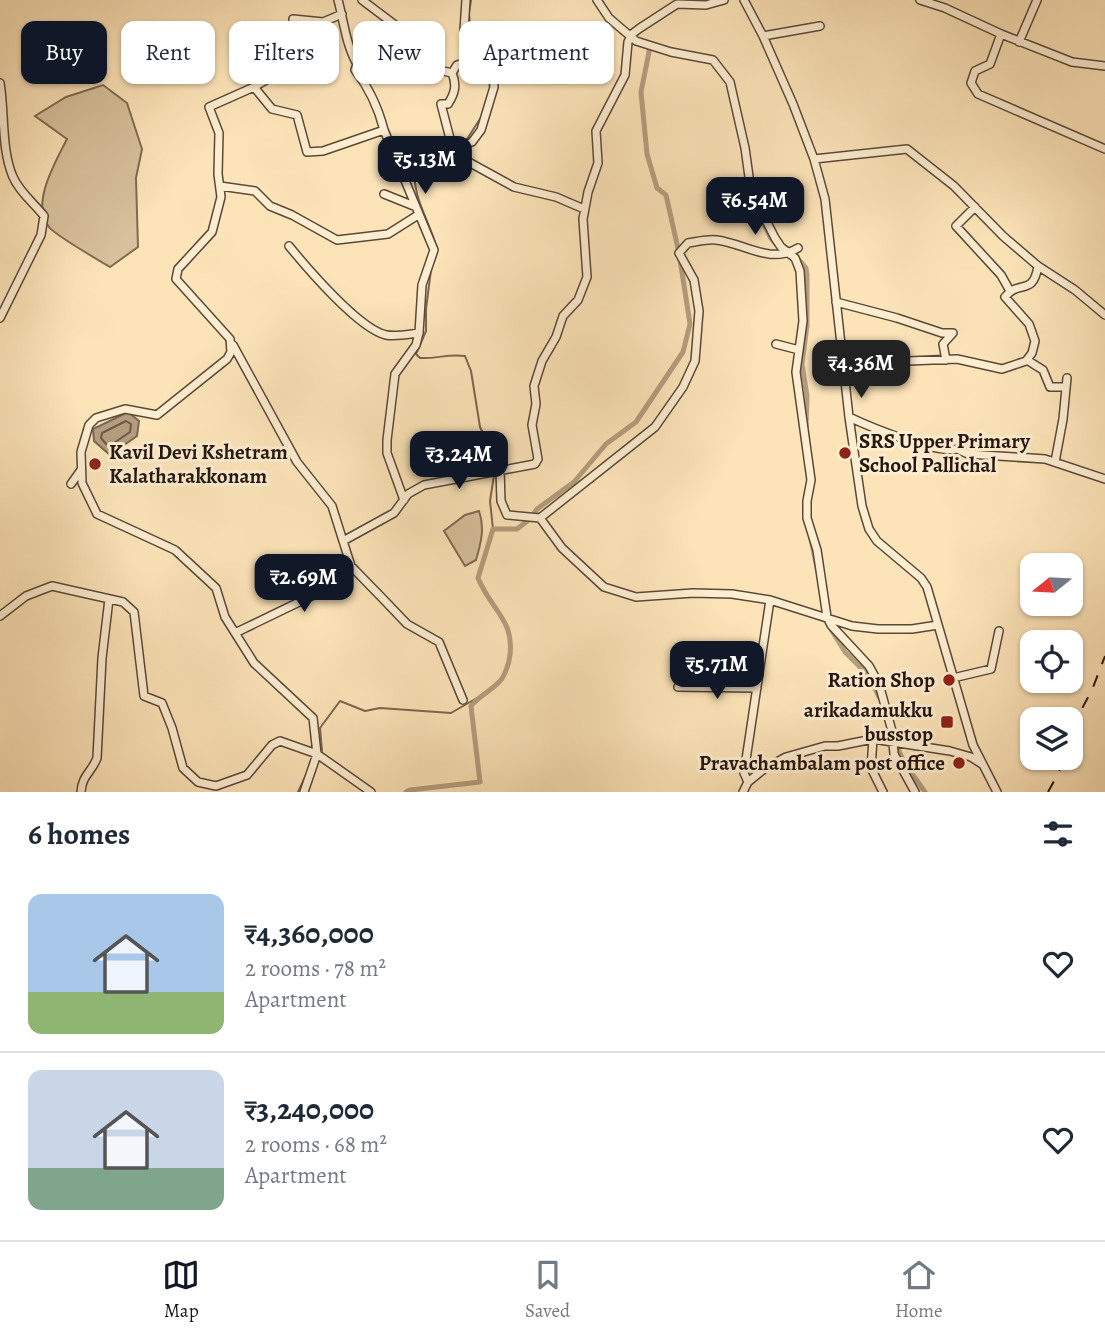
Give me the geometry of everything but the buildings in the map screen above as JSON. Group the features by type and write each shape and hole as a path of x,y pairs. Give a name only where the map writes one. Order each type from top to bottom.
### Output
{"street":[{"path":"338,0 349,41 348,49 357,65 355,70 366,84 378,108 384,130 434,250 422,285 416,345 396,374 387,440 387,453 404,500"},
{"path":"362,0 427,49 439,70 452,73"},
{"path":"465,21 466,0"},
{"path":"597,0 609,18 636,41 713,61 725,73 733,91 751,191 775,237 795,258 802,281 803,321 796,372 811,480 807,518 817,550 827,617 869,666 879,684 894,754 915,792"},
{"path":"343,541 394,513 413,491 424,485 530,467 537,463 533,425 536,404 534,386 542,361 556,337 562,316 578,300 587,277 582,229 584,209 598,163 596,131 625,75 628,41 640,28 677,4 706,5 724,0"},
{"path":"744,0 763,36 814,159 825,199 849,417 862,506 869,530 877,541 927,586 973,745 997,792"},
{"path":"920,0 1072,62 1105,65"},
{"path":"1019,42 1037,0"},
{"path":"342,14 323,22 293,19 294,44 301,66 299,71 280,72 209,107 219,133 221,197 212,232 178,269 176,279 230,339 245,371 297,462 332,506 352,566 407,624 439,642 463,700"},
{"path":"763,36 820,26"},
{"path":"1001,34 990,64 975,71 971,83 978,94 1105,149"},
{"path":"452,73 459,64"},
{"path":"452,73 456,83 454,95 448,104 441,104 454,155 514,187 556,197 584,209"},
{"path":"0,83 4,135 13,176 29,202 44,216 41,235 0,317"},
{"path":"452,148 472,142 481,130 494,84"},
{"path":"254,87 272,109 297,114 307,152 323,151 384,130"},
{"path":"814,159 907,149 954,186 1003,236 1038,266 1075,290 1105,315"},
{"path":"220,186 255,191 270,206 337,240 388,234 418,215"},
{"path":"384,194 414,206"},
{"path":"975,207 956,226 1001,275 1010,291"},
{"path":"500,470 501,501 508,515 540,518 655,427 683,387 695,361 699,311 694,280 679,253 688,243 715,239 766,255 798,248"},
{"path":"289,246 325,289 365,323 386,335 419,333"},
{"path":"844,368 957,359 1002,369 1027,360 1035,341 1029,324 1005,298 1010,291 1030,285 1035,279 1038,266"},
{"path":"836,302 942,333 953,333 943,344 946,360"},
{"path":"230,339 231,352 227,359 157,415 125,409 96,418 89,425 81,452 82,483 97,514 175,550 216,588 225,617 254,663 313,718 317,754 304,792"},
{"path":"776,344 799,349"},
{"path":"1027,360 1043,370 1050,387 1067,383 1055,462"},
{"path":"849,417 882,432 934,448 948,451 957,449 968,454 1033,458 1055,462 1105,479"},
{"path":"71,484 82,470"},
{"path":"540,518 562,548 604,587 636,597 693,593 733,594 770,600 852,626 912,629 938,625"},
{"path":"235,633 324,590 352,566"},
{"path":"0,616 26,596 52,586 123,602 134,612 144,696 162,704 183,768 198,782 222,788 247,775 272,745 280,741 317,754 371,792"},
{"path":"81,792 83,777 97,758 102,658 109,599"},
{"path":"748,782 744,773 770,600"},
{"path":"953,678 991,669 999,631"},
{"path":"678,687 757,688"},
{"path":"873,739 871,768 883,792"},
{"path":"743,792 748,782 768,765 825,746 873,739 950,751 971,757 983,765"}],"shaded area":[{"path":"103,85 127,103 142,149 136,178 138,247 110,267 60,236 49,227 44,218 43,195 51,170 67,139 35,116 66,97"},
{"path":"479,511 482,529 476,560 465,566 444,531 465,515"}],"water":[{"path":"128,412 139,421 137,436 110,455 94,441 93,429"}],"waterway":[{"path":"470,21 471,0"},
{"path":"533,515 537,509 574,482 606,444 636,422 683,352 690,324 679,253 666,195 657,188 647,154 641,92 652,47"},
{"path":"490,84 490,88"},
{"path":"467,139 480,119"},
{"path":"458,150 463,148"},
{"path":"436,246 418,197 415,167 440,152 450,153"},
{"path":"760,216 776,244"},
{"path":"437,251 431,270 426,331 416,354 420,358 465,356 471,371 480,427 490,448 493,467"},
{"path":"792,252 806,268 807,275 807,326 802,364 807,396 806,428"},
{"path":"493,529 490,501 494,475"},
{"path":"406,792 480,782 471,706 502,679 511,647 510,636 502,617 478,578 493,529 517,529 530,519"},
{"path":"811,539 817,568"},
{"path":"829,626 845,652 869,676 879,697"},
{"path":"322,751 320,728 340,701 365,711 380,708 451,713 477,698"},
{"path":"897,747 905,764 925,792"},
{"path":"298,792 308,771"}],"railway":[{"path":"1083,707 1105,656"},
{"path":"1048,792 1060,770"}],"place":[{"name":"SRS Upper Primary School Pallichal","path":"845,453"},
{"name":"Kavil Devi Kshetram Kalatharakkonam","path":"95,464"},
{"name":"Ration Shop","path":"949,680"},
{"name":"arikadamukku busstop","path":"947,722"},
{"name":"Pravachambalam post office","path":"959,763"}]}
